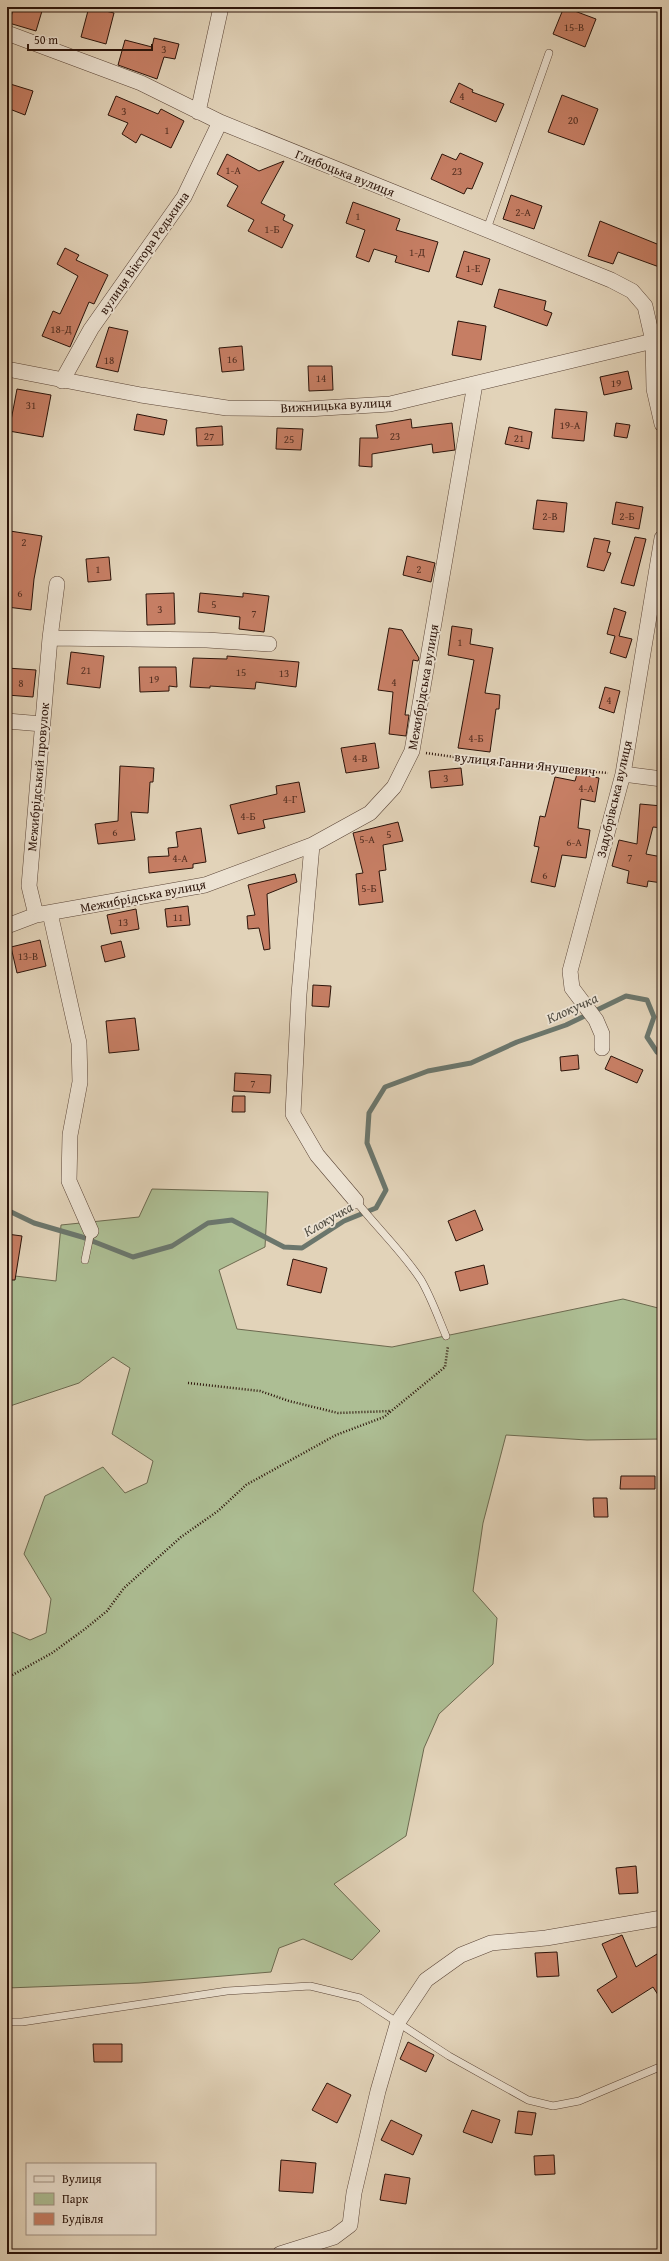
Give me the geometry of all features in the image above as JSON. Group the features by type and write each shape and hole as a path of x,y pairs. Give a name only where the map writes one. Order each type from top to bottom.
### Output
{"street":[{"path":"198,112 221,7"},
{"name":"Глибоцька вулиця","path":"7,33 141,83 220,122 611,280 632,291 645,306 657,341"},
{"name":"вулиця Віктора Редькина","path":"62,381 90,329 184,197 220,122"},
{"path":"657,341 654,389 662,424"},
{"name":"Вижницька вулиця","path":"7,369 62,381 227,408 307,409 390,404 657,341"},
{"name":"Межибрідська вулиця","path":"7,926 43,914 205,885 312,845 370,813 394,787 412,751 475,384"},
{"name":"Задубрівська вулиця","path":"602,1048 602,1034 596,1020 572,988 570,971 623,774 662,538"},
{"name":"Межибрідський провулок","path":"57,584 50,638 42,724 29,886 43,914 79,1043 80,1082 70,1135 69,1181 91,1231"},
{"path":"50,638 206,640 269,644"},
{"path":"7,721 42,724"},
{"path":"623,774 662,779"},
{"path":"312,845 299,1001 293,1114 317,1155 356,1201"},
{"path":"280,2254 334,2237 350,2225 356,2185 378,2091 398,2022 426,1980 461,1956 491,1943 546,1938 662,1918"}],"lane":[{"path":"486,229 549,53"},
{"path":"356,1201 374,1224 392,1241 421,1280 434,1305 446,1336"},
{"path":"85,1260 91,1231"},
{"path":"7,2022 22,2022 228,1991 310,1986 360,1998 449,2056 528,2100 554,2106 579,2101 662,2066"}],"path":[{"name":"вулиця Ганни Янушевич","path":"412,751 497,763 623,774"},
{"path":"7,1678 52,1653 85,1629 106,1611 124,1588 181,1537 218,1511 246,1485 336,1435 384,1417 446,1367 448,1350 446,1336"},
{"path":"188,1383 260,1391 289,1401 338,1413 391,1411"}],"green space":[{"path":"152,1189 268,1192 265,1247 219,1270 237,1329 392,1347 623,1299 662,1309 662,1439 587,1440 506,1435 483,1523 473,1591 497,1618 493,1664 439,1714 424,1748 406,1836 334,1884 380,1931 352,1960 303,1939 279,1948 271,1972 139,1983 7,1988 7,1630 30,1640 46,1633 51,1599 24,1554 45,1496 103,1467 125,1493 147,1483 153,1461 112,1434 130,1368 113,1357 79,1383 7,1407 7,1275 56,1281 61,1225 139,1217"}],"building":[{"path":"14,7 28,7 42,11 36,31 9,23"},
{"path":"89,7 114,13 106,44 81,37"},
{"path":"564,7 596,19 585,47 553,34"},
{"path":"154,38 179,44 175,59 164,57 157,79 118,65 125,40 152,47"},
{"path":"7,83 33,91 25,115 7,108"},
{"path":"459,83 473,90 472,92 504,104 496,122 450,102"},
{"path":"562,95 598,109 584,145 548,132"},
{"path":"116,96 158,114 161,109 184,121 171,148 141,134 136,143 122,134 128,123 108,115"},
{"path":"460,153 483,163 472,189 467,188 464,194 431,179 442,154 456,160"},
{"path":"227,154 259,171 284,161 261,203 285,215 283,220 293,225 282,248 248,231 254,220 227,206 238,186 217,174"},
{"path":"511,195 542,206 534,229 503,219"},
{"path":"353,202 400,219 396,230 438,242 429,272 395,262 397,256 374,249 369,262 356,257 365,230 346,223"},
{"path":"600,221 662,246 662,268 618,252 613,264 588,256"},
{"path":"65,248 79,255 76,260 108,275 94,304 89,302 70,347 42,336 53,311 60,314 78,276 57,264"},
{"path":"464,251 490,259 482,285 456,277"},
{"path":"499,289 546,301 544,310 552,313 547,326 494,307"},
{"path":"458,321 486,326 481,360 452,355"},
{"path":"109,327 128,331 118,372 96,367"},
{"path":"242,346 244,370 222,372 219,348"},
{"path":"308,366 332,366 333,390 309,391"},
{"path":"628,371 632,389 604,395 600,377"},
{"path":"17,389 51,395 43,437 9,431"},
{"path":"555,409 587,412 584,441 552,438"},
{"path":"137,414 167,420 164,435 134,430"},
{"path":"411,419 412,428 452,423 455,450 433,453 432,444 372,454 372,467 359,466 360,438 378,438 376,425"},
{"path":"616,423 630,425 627,438 614,436"},
{"path":"222,426 223,445 197,446 196,428"},
{"path":"509,427 532,432 529,449 505,444"},
{"path":"277,428 303,429 301,450 276,449"},
{"path":"537,500 567,503 564,532 533,529"},
{"path":"616,502 643,507 639,529 612,524"},
{"path":"10,531 42,536 34,579 31,610 7,607 7,548"},
{"path":"635,537 646,539 634,586 621,583"},
{"path":"594,538 610,541 607,552 611,553 604,571 587,567"},
{"path":"407,556 435,563 431,582 403,575"},
{"path":"109,557 111,580 88,582 86,559"},
{"path":"174,593 175,624 147,625 146,594"},
{"path":"200,593 243,597 243,593 269,596 264,632 239,629 240,617 198,612"},
{"path":"614,608 626,612 619,636 632,639 626,658 610,653 615,636 607,634"},
{"path":"452,626 472,629 470,644 493,648 485,693 500,695 499,709 496,709 490,752 458,748 474,660 448,655"},
{"path":"389,628 402,630 419,658 418,661 413,660 405,715 409,715 406,736 389,734 393,692 378,690"},
{"path":"71,652 104,656 100,688 67,684"},
{"path":"227,656 299,662 296,687 256,682 255,689 210,686 210,688 190,687 193,658 227,659"},
{"path":"139,667 176,667 177,687 169,686 169,691 140,692"},
{"path":"7,668 36,670 33,697 7,695"},
{"path":"605,687 620,691 614,713 599,708"},
{"path":"375,743 379,768 346,773 341,748"},
{"path":"120,766 154,768 153,782 150,782 148,813 131,812 135,840 98,844 95,824 118,821"},
{"path":"461,768 463,785 431,788 429,771"},
{"path":"577,774 599,778 595,802 581,799 578,828 590,830 586,858 562,855 555,887 531,882 539,847 534,846 540,816 545,817 555,777 575,781"},
{"path":"299,782 305,812 263,820 265,828 238,834 230,805 277,794 276,786"},
{"path":"640,804 662,806 662,828 653,827 646,854 662,857 662,883 648,881 647,887 627,883 629,871 612,866 619,840 637,844"},
{"path":"398,822 403,841 383,845 386,870 379,871 383,902 359,905 356,874 363,873 353,833"},
{"path":"201,828 206,862 193,864 193,868 149,873 148,857 169,856 168,848 178,847 176,832"},
{"path":"295,874 297,882 267,894 270,949 264,950 259,928 248,929 247,916 255,915 248,885"},
{"path":"188,906 190,925 167,927 165,909"},
{"path":"136,909 139,929 111,934 107,915"},
{"path":"40,940 46,966 17,973 11,947"},
{"path":"121,941 125,957 105,962 101,946"},
{"path":"313,985 331,986 329,1007 312,1006"},
{"path":"135,1018 139,1050 109,1053 106,1021"},
{"path":"578,1055 579,1069 561,1071 560,1057"},
{"path":"611,1056 643,1070 637,1083 605,1069"},
{"path":"235,1073 271,1075 270,1093 234,1091"},
{"path":"233,1096 245,1096 245,1112 232,1112"},
{"path":"475,1210 483,1230 456,1241 448,1221"},
{"path":"7,1234 22,1236 15,1280 7,1280"},
{"path":"293,1259 327,1268 321,1293 287,1285"},
{"path":"484,1265 488,1284 460,1291 455,1272"},
{"path":"621,1476 655,1476 655,1489 620,1489"},
{"path":"593,1498 607,1498 608,1517 594,1517"},
{"path":"636,1866 638,1893 619,1894 616,1868"},
{"path":"622,1935 636,1967 657,1954 662,1961 662,2001 653,1987 612,2013 597,1990 617,1977 602,1944"},
{"path":"557,1952 559,1976 537,1977 535,1953"},
{"path":"408,2042 434,2055 426,2072 400,2059"},
{"path":"93,2044 122,2044 122,2062 94,2062"},
{"path":"327,2083 351,2095 337,2123 312,2110"},
{"path":"472,2110 500,2120 492,2143 463,2132"},
{"path":"518,2111 536,2113 532,2135 515,2133"},
{"path":"391,2120 422,2135 413,2155 381,2140"},
{"path":"554,2155 555,2174 535,2175 534,2156"},
{"path":"281,2160 316,2163 313,2193 279,2191"},
{"path":"385,2174 410,2178 406,2204 380,2200"}],"waterway":[{"name":"Клокучка","path":"7,1210 34,1223 82,1237 133,1257 172,1246 208,1223 232,1220 284,1247 302,1248 344,1221 376,1208 386,1190 367,1143 369,1113 385,1087 428,1071 471,1063 517,1042 566,1025 626,996 647,1000 654,1017 647,1037 657,1052 662,1055"}]}
